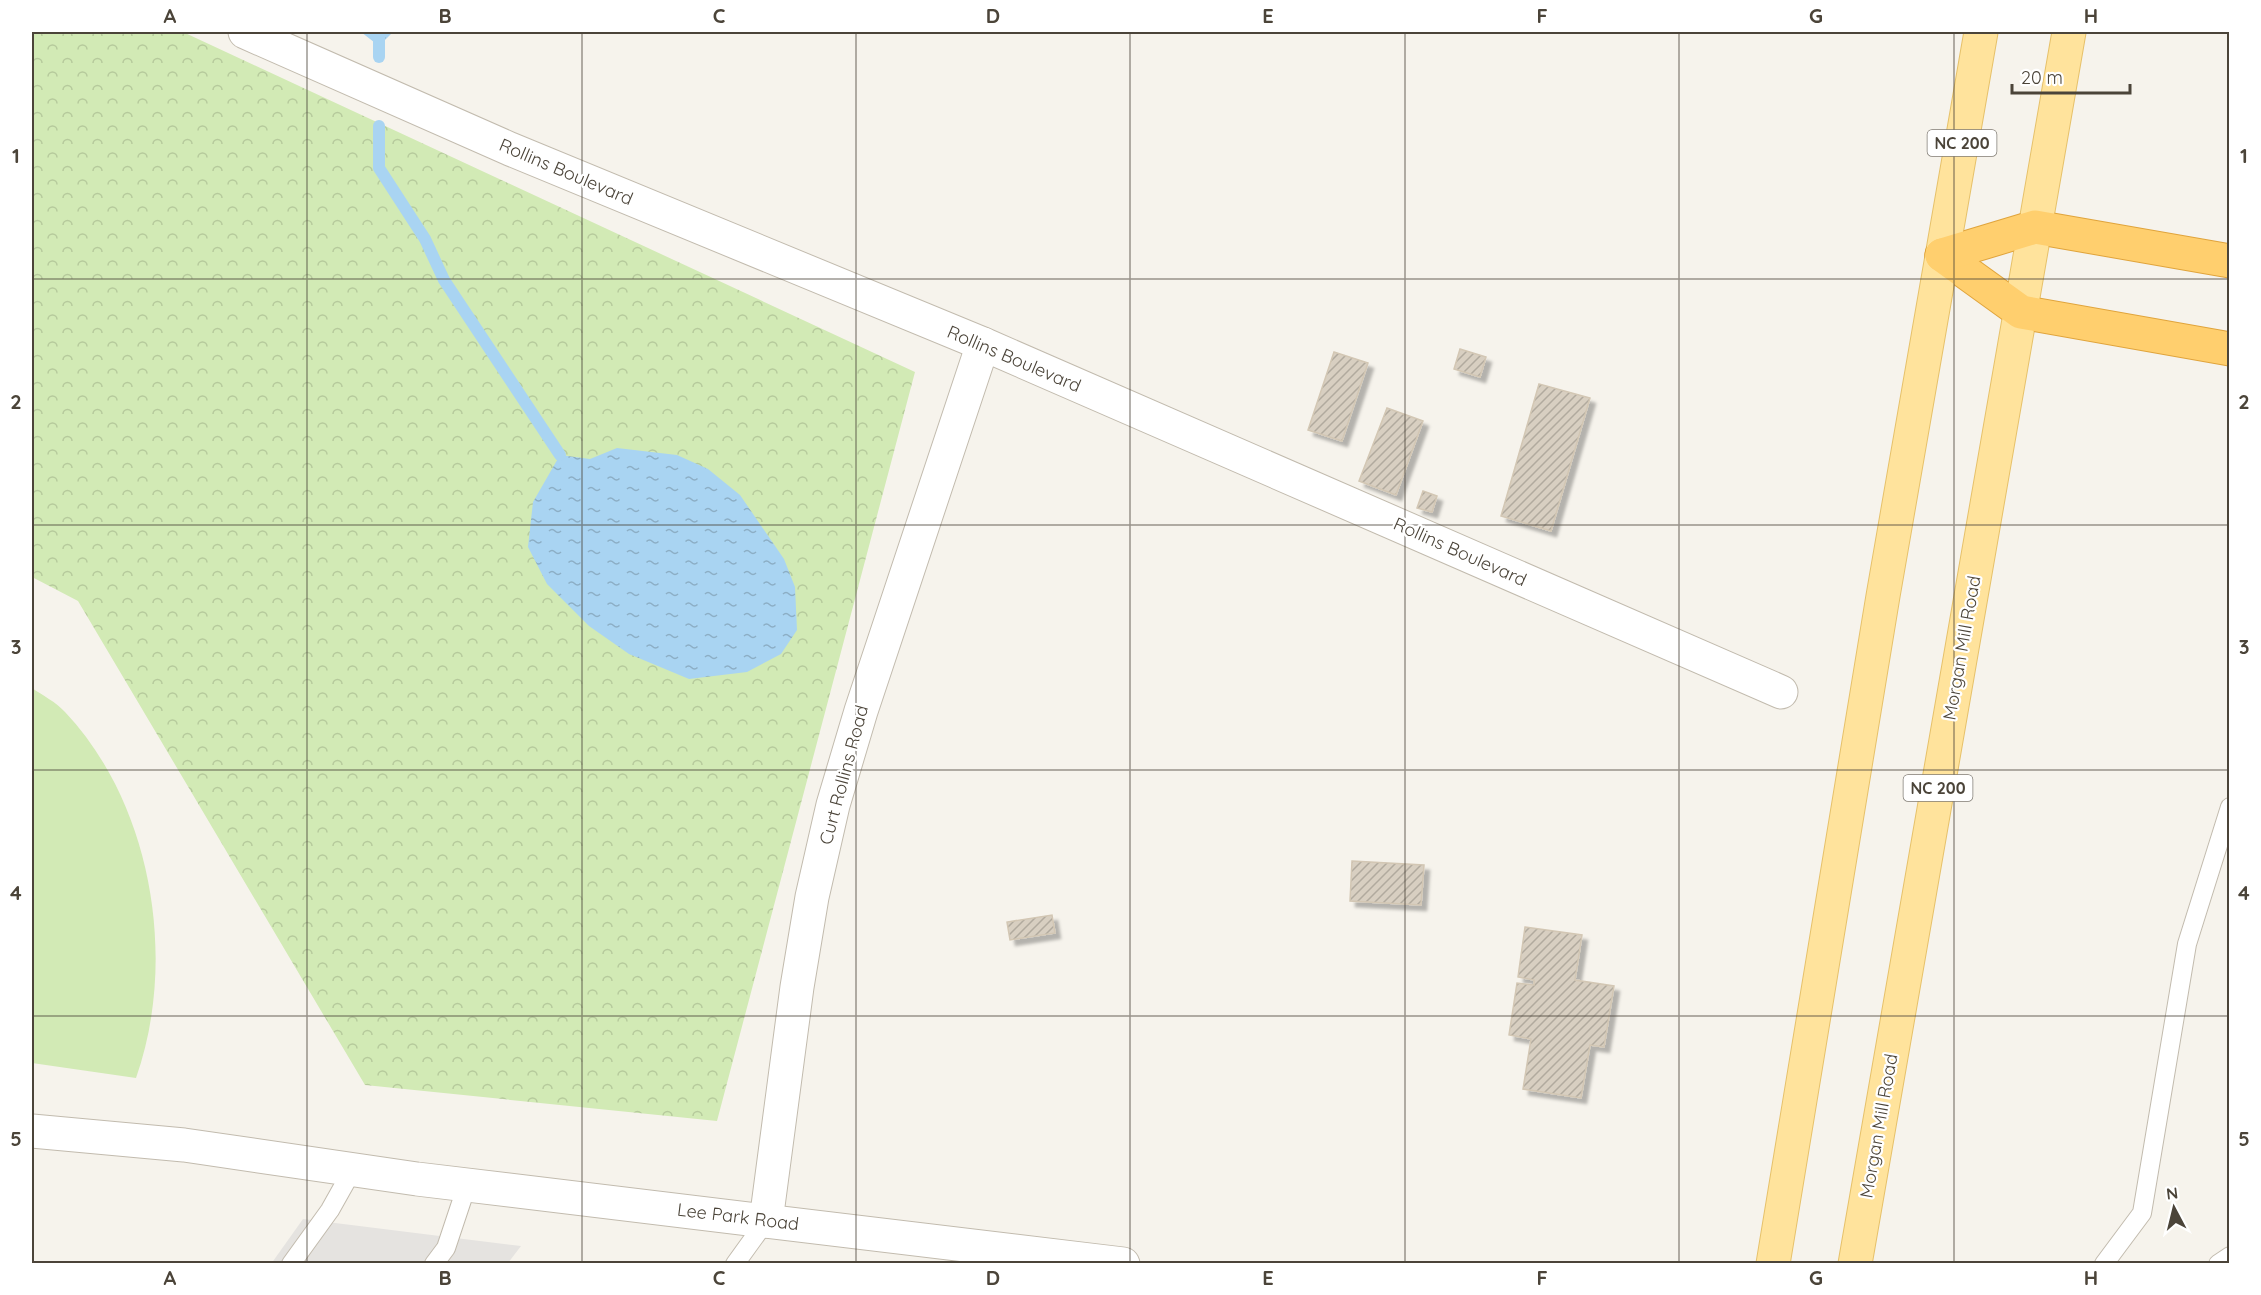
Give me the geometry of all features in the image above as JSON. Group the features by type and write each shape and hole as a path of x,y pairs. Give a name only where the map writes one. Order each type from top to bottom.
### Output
{"highway":[{"path":"1942,255 2035,227 2229,261"},
{"path":"1942,255 2021,312 2229,349"}],"main road":[{"name":"NC 200","path":"1773,1263 1883,596 1981,32"},
{"name":"Morgan Mill Road","path":"1855,1263 2069,32"}],"street":[{"name":"Rollins Boulevard","path":"244,32 510,149 983,344 1781,692"},
{"name":"Curt Rollins Road","path":"766,1221 797,987 812,897 833,805 865,700 983,344"},
{"name":"Lee Park Road","path":"32,1131 184,1145 467,1185 1123,1263"}],"lane":[{"path":"2104,1263 2142,1213 2187,944 2229,807"},
{"path":"291,1263 330,1210 353,1169"},
{"path":"434,1263 446,1248 467,1185"},
{"path":"735,1263 766,1221"},
{"path":"2218,1263 2229,1256"}],"green space":[{"path":"32,32 183,32 915,372 717,1121 365,1085 78,601 32,577"},
{"path":"32,688 61,708 95,749 119,791 137,837 149,885 155,934 155,984 149,1032 136,1078 32,1063"}],"shaded area":[{"path":"303,1219 521,1246 508,1263 271,1264"}],"water":[{"path":"361,32 393,32 379,46"},
{"path":"617,448 677,455 708,469 740,495 784,559 795,587 797,630 781,654 747,672 689,679 629,654 589,626 547,584 528,547 533,502 560,455 590,459"}],"building":[{"path":"1460,349 1486,357 1480,377 1454,369"},
{"path":"1334,352 1368,363 1342,441 1308,430"},
{"path":"1539,384 1590,398 1551,531 1501,516"},
{"path":"1387,408 1423,421 1396,495 1359,481"},
{"path":"1423,491 1437,496 1432,512 1417,508"},
{"path":"1352,861 1424,865 1421,905 1350,901"},
{"path":"1052,915 1055,933 1010,940 1007,922"},
{"path":"1525,927 1582,935 1575,980 1614,986 1604,1047 1590,1045 1581,1098 1523,1089 1531,1039 1509,1035 1517,983 1534,985 1534,980 1518,977"}],"waterway":[{"path":"379,32 379,57"},
{"path":"379,126 379,168 425,239 444,280 560,455"}]}
